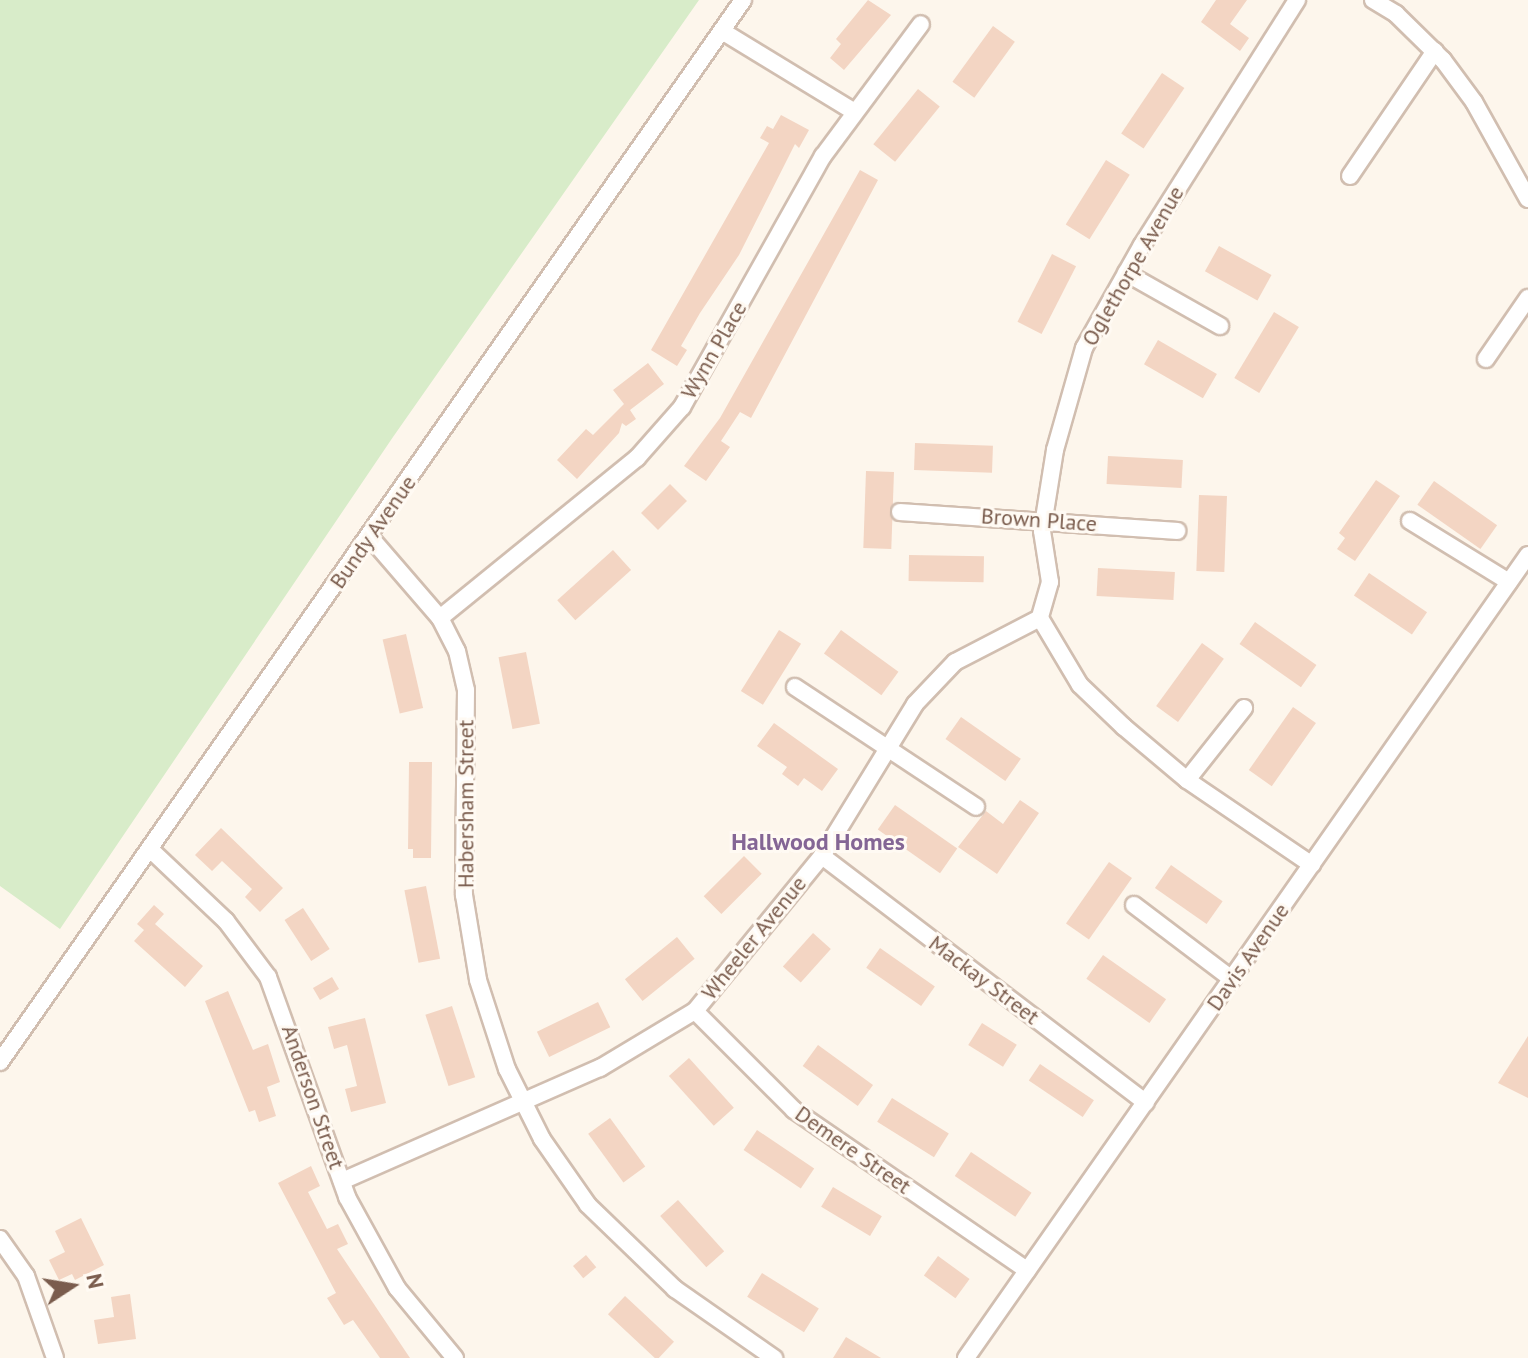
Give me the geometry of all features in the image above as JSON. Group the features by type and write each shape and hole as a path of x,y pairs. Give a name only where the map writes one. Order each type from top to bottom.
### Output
{"street":[{"name":"Bundy Avenue","path":"0,1062 152,851 743,0"},
{"name":"Oglethorpe Avenue","path":"1040,618 1050,582 1044,518 1055,450 1084,348 1126,273 1297,0"},
{"path":"1373,0 1435,51 1474,102 1528,199"},
{"name":"Wynn Place","path":"440,618 637,458 682,407 853,111 921,24"},
{"path":"722,31 853,111"},
{"path":"1350,176 1435,51"},
{"path":"1126,273 1220,326"},
{"path":"1486,359 1528,298"},
{"name":"Brown Place","path":"900,512 1044,518 1177,531"},
{"path":"1410,521 1509,582"},
{"name":"Habersham Street","path":"370,537 440,618 457,651 466,690 463,868 478,980 507,1069 542,1139 588,1205 675,1289 774,1358"},
{"name":"Davis Avenue","path":"966,1358 1528,555"},
{"path":"1040,618 1080,685 1187,780 1312,865"},
{"name":"Wheeler Avenue","path":"342,1181 525,1104 600,1068 695,1011 822,856 915,704 955,662 1040,618"},
{"path":"795,687 885,751 976,807"},
{"path":"1187,780 1244,708"},
{"name":"Anderson Street","path":"152,851 226,921 268,977 342,1181 397,1288 455,1358"},
{"name":"Mackay Street","path":"822,856 1146,1103"},
{"path":"1134,905 1232,979"},
{"name":"Demere Street","path":"695,1011 794,1110 1027,1270"},
{"path":"0,1239 26,1276 55,1358"}],"green space":[{"path":"0,0 699,0 393,437 60,929 0,886"}],"building":[{"path":"868,0 891,15 844,70 830,58 841,44 836,39"},
{"path":"1216,0 1247,0 1230,24 1249,38 1240,51 1201,22"},
{"path":"993,26 1015,42 974,98 952,82"},
{"path":"1162,73 1184,88 1144,149 1121,134"},
{"path":"918,89 940,107 895,162 873,144"},
{"path":"781,115 809,130 799,148 795,144 739,255 681,346 687,350 677,366 651,350 769,143 760,138 767,126 773,129"},
{"path":"1106,160 1130,175 1089,239 1066,224"},
{"path":"860,170 878,180 751,418 740,412 721,441 730,447 706,481 684,466 720,418"},
{"path":"1219,246 1271,275 1257,300 1205,271"},
{"path":"1052,254 1076,266 1042,334 1017,322"},
{"path":"1274,312 1299,327 1259,393 1234,378"},
{"path":"1158,340 1217,374 1203,398 1144,364"},
{"path":"648,363 664,384 630,410 636,419 626,426 622,423 619,433 577,479 557,460 586,429 593,435 624,404 613,390"},
{"path":"915,443 993,446 992,473 914,470"},
{"path":"1108,456 1183,460 1181,488 1107,484"},
{"path":"866,471 894,472 891,549 863,548"},
{"path":"1376,480 1400,496 1355,561 1337,549 1345,538 1339,533"},
{"path":"1434,481 1497,525 1480,549 1417,505"},
{"path":"670,484 687,501 658,530 641,513"},
{"path":"1199,495 1227,496 1224,572 1196,571"},
{"path":"613,550 631,570 575,620 557,600"},
{"path":"909,555 984,556 984,582 909,581"},
{"path":"1098,568 1175,572 1173,600 1097,596"},
{"path":"1369,573 1427,612 1412,635 1354,595"},
{"path":"1255,622 1316,665 1301,687 1240,644"},
{"path":"779,630 801,644 763,705 741,691"},
{"path":"841,630 898,672 881,695 824,653"},
{"path":"406,634 423,708 400,713 383,639"},
{"path":"1202,643 1224,659 1178,722 1156,706"},
{"path":"526,652 540,724 512,729 499,657"},
{"path":"1293,707 1316,723 1272,786 1249,770"},
{"path":"961,717 1021,759 1005,781 946,739"},
{"path":"774,723 838,769 822,791 804,778 798,786 782,774 787,767 757,746"},
{"path":"409,762 432,762 431,858 413,858 413,849 408,849"},
{"path":"1020,800 1039,813 997,874 958,847 986,811 1003,824"},
{"path":"895,805 957,849 940,873 878,830"},
{"path":"221,828 283,888 260,912 245,897 252,889 222,861 212,871 195,855"},
{"path":"744,856 762,874 721,914 704,896"},
{"path":"1109,862 1132,878 1089,939 1066,923"},
{"path":"1171,865 1223,901 1207,924 1155,888"},
{"path":"426,886 440,959 419,963 404,890"},
{"path":"154,905 164,914 155,924 203,966 185,987 134,941 144,930 137,924"},
{"path":"303,908 330,949 311,961 285,920"},
{"path":"813,933 831,949 801,983 783,966"},
{"path":"677,937 695,959 643,1001 625,979"},
{"path":"880,948 935,986 921,1006 866,968"},
{"path":"1103,955 1166,999 1149,1023 1086,979"},
{"path":"332,977 339,989 320,1000 313,988"},
{"path":"228,991 253,1050 268,1044 280,1082 267,1087 276,1116 259,1122 255,1110 249,1112 205,1001"},
{"path":"598,1002 610,1027 549,1057 537,1032"},
{"path":"452,1006 475,1077 449,1086 425,1015"},
{"path":"365,1018 386,1103 351,1112 345,1089 357,1086 347,1045 334,1049 328,1027"},
{"path":"982,1023 1017,1045 1003,1067 968,1045"},
{"path":"1528,1036 1528,1098 1498,1083"},
{"path":"818,1045 873,1085 858,1106 803,1066"},
{"path":"689,1058 734,1108 714,1126 669,1076"},
{"path":"1040,1064 1094,1100 1083,1117 1029,1081"},
{"path":"892,1098 949,1134 934,1157 877,1122"},
{"path":"610,1118 645,1167 623,1182 588,1134"},
{"path":"757,1130 814,1169 801,1188 744,1150"},
{"path":"971,1152 1032,1193 1015,1217 955,1176"},
{"path":"311,1166 320,1186 308,1192 327,1229 338,1224 348,1244 337,1249 410,1358 380,1358 353,1320 344,1325 327,1298 336,1293 278,1183"},
{"path":"833,1187 882,1216 870,1236 821,1207"},
{"path":"678,1200 724,1251 706,1267 660,1216"},
{"path":"81,1218 104,1265 75,1280 72,1274 59,1280 49,1260 65,1252 55,1231"},
{"path":"586,1255 596,1267 583,1278 573,1266"},
{"path":"938,1256 970,1279 955,1298 924,1275"},
{"path":"762,1273 819,1309 804,1332 747,1297"},
{"path":"130,1294 136,1339 98,1344 94,1320 114,1317 111,1297"},
{"path":"625,1296 674,1342 659,1358 655,1358 608,1314"},
{"path":"846,1337 881,1358 833,1358"}],"district":[{"name":"Hallwood Homes","path":"818,842"}]}
